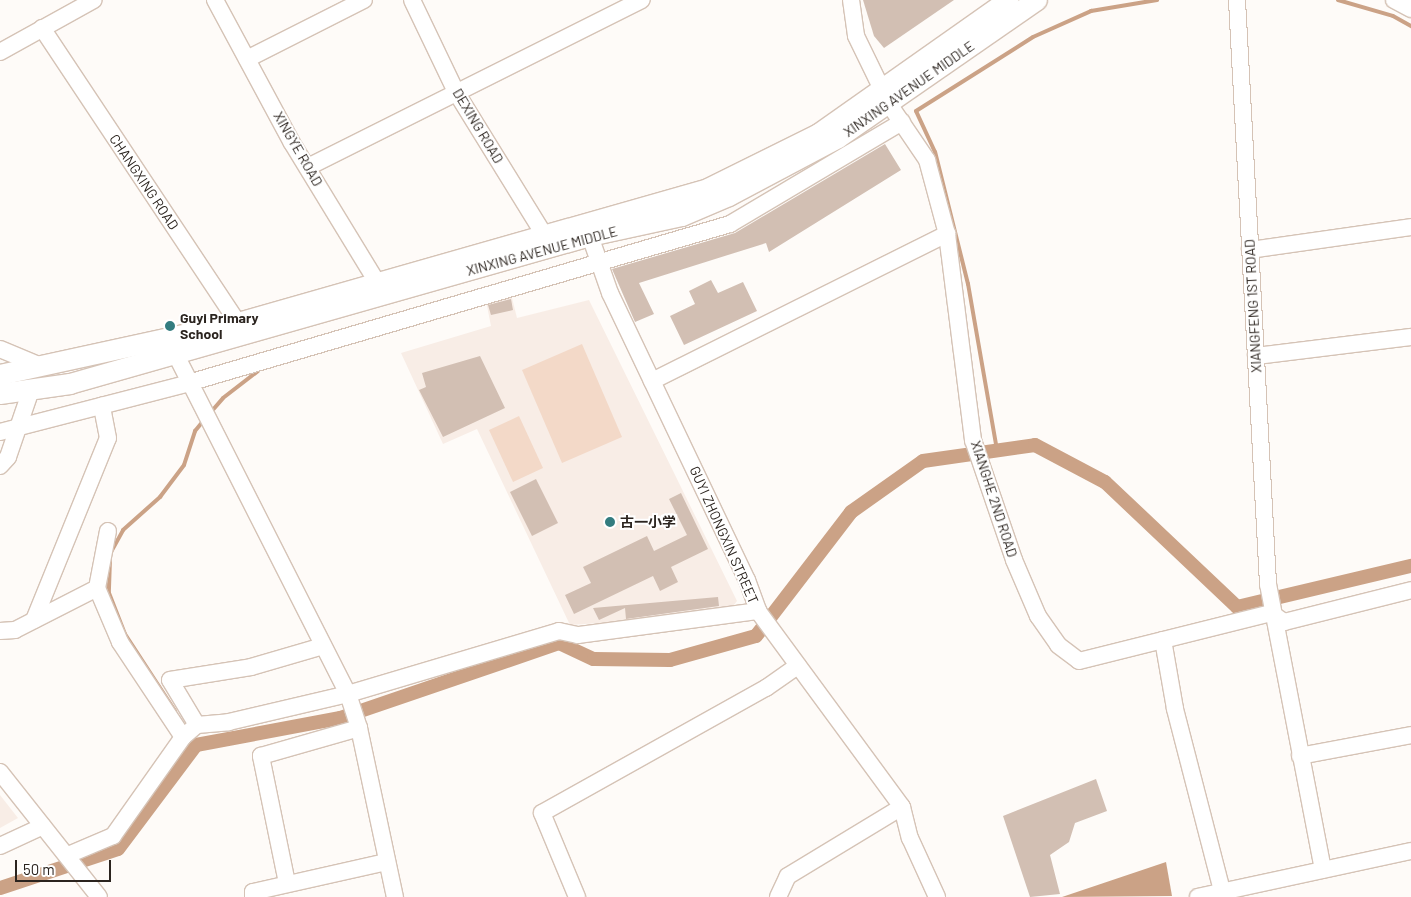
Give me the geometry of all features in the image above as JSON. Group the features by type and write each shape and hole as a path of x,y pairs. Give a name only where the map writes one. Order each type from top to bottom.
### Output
{"main road":[{"name":"XINXING AVENUE MIDDLE","path":"548,240 590,236 682,216 730,196 838,138 886,97 1009,0"},
{"name":"XINXING AVENUE MIDDLE","path":"1,388 31,390 70,384 176,353 242,329 548,240 708,189 819,134 886,97 1037,0"},
{"name":"XINXING AVENUE MIDDLE","path":"1,388 42,366 242,329"}],"street":[{"path":"0,52 94,0"},
{"name":"XINGYE ROAD","path":"215,0 308,168 381,288"},
{"path":"247,59 364,0"},
{"name":"DEXING ROAD","path":"412,0 456,92 548,240"},
{"path":"308,168 642,0"},
{"name":"XIANGHE 2ND ROAD","path":"851,0 856,36 886,97 927,160 947,234 973,440 986,473 1014,560 1038,616 1058,645 1079,661 1271,613"},
{"path":"1394,0 1411,9"},
{"name":"XIANGFENG 1ST ROAD","path":"1237,1 1268,584 1271,613 1322,870"},
{"name":"CHANGXING ROAD","path":"42,28 242,329"},
{"path":"8,430 190,382 600,264 730,224 902,122"},
{"path":"1250,250 1411,227"},
{"path":"652,381 947,234"},
{"name":"GUYI ZHONGXIN STREET","path":"590,236 600,264 652,381 747,580 758,612 778,635 798,666 902,807"},
{"path":"1256,356 1411,337"},
{"path":"0,349 42,366"},
{"path":"176,353 211,426 348,694 359,728 394,897"},
{"path":"0,466 8,457 8,430 31,390"},
{"path":"34,620 108,438 102,406"},
{"path":"108,531 97,588 120,642 183,737"},
{"path":"0,631 16,630 97,588"},
{"path":"1271,613 1284,622 1411,590"},
{"path":"68,855 114,836 183,737 197,725 229,722 348,694 559,631 578,635 758,612"},
{"path":"1163,640 1175,709 1230,892"},
{"path":"197,725 170,680 251,667 323,646"},
{"path":"577,897 542,814 766,688 798,666"},
{"path":"287,883 261,756 359,728"},
{"path":"1300,756 1411,735"},
{"path":"0,772 68,855 94,891"},
{"path":"778,897 788,876 902,807 910,838 937,897"},
{"path":"0,846 43,826"},
{"path":"1198,897 1230,892 1411,851"},
{"path":"253,897 253,892 287,883 386,862"}],"shaded area":[{"name":"古一小学","path":"510,290 517,318 589,300 737,601 727,614 570,625 477,429 443,444 401,353 491,326 485,296"},
{"path":"582,344 622,437 562,463 522,370"},
{"path":"519,416 543,468 513,482 489,430"},
{"path":"0,795 18,818 0,828"},
{"path":"1166,862 1172,896 1062,897"}],"building":[{"path":"863,0 954,0 884,48 874,36"},
{"path":"885,144 901,170 769,252 766,243 639,283 654,314 635,322 612,269 735,233"},
{"path":"711,280 718,293 743,282 757,311 684,345 670,316 695,304 689,291"},
{"path":"511,299 513,310 491,315 488,305"},
{"path":"480,356 505,408 443,437 419,390 426,387 422,373"},
{"path":"536,479 558,523 532,536 510,492"},
{"path":"681,493 708,549 671,567 678,582 660,591 653,576 574,614 565,595 591,583 583,567 647,536 654,551 687,535 669,499"},
{"path":"718,597 719,606 626,619 625,608 599,620 593,608"},
{"path":"1096,779 1107,811 1075,823 1069,842 1050,855 1060,894 1030,897 1003,816"}],"waterway":[{"path":"997,450 968,284 935,152 916,111 1033,37 1091,11 1157,0"},
{"path":"1338,0 1393,16 1411,26"},
{"path":"211,412 223,398 258,371"},
{"path":"111,552 123,530 160,497 184,465 195,431 203,421"},
{"path":"0,888 118,849 196,745 340,718 559,643 594,659 670,660 756,636 851,512 923,461 1035,445 1105,482 1237,607 1411,566"},
{"path":"110,559 109,593 125,634 175,711"},
{"path":"191,736 196,745"}],"place":[{"name":"Guyi Primary School","path":"170,326"},
{"name":"古一小学","path":"610,522"}]}
